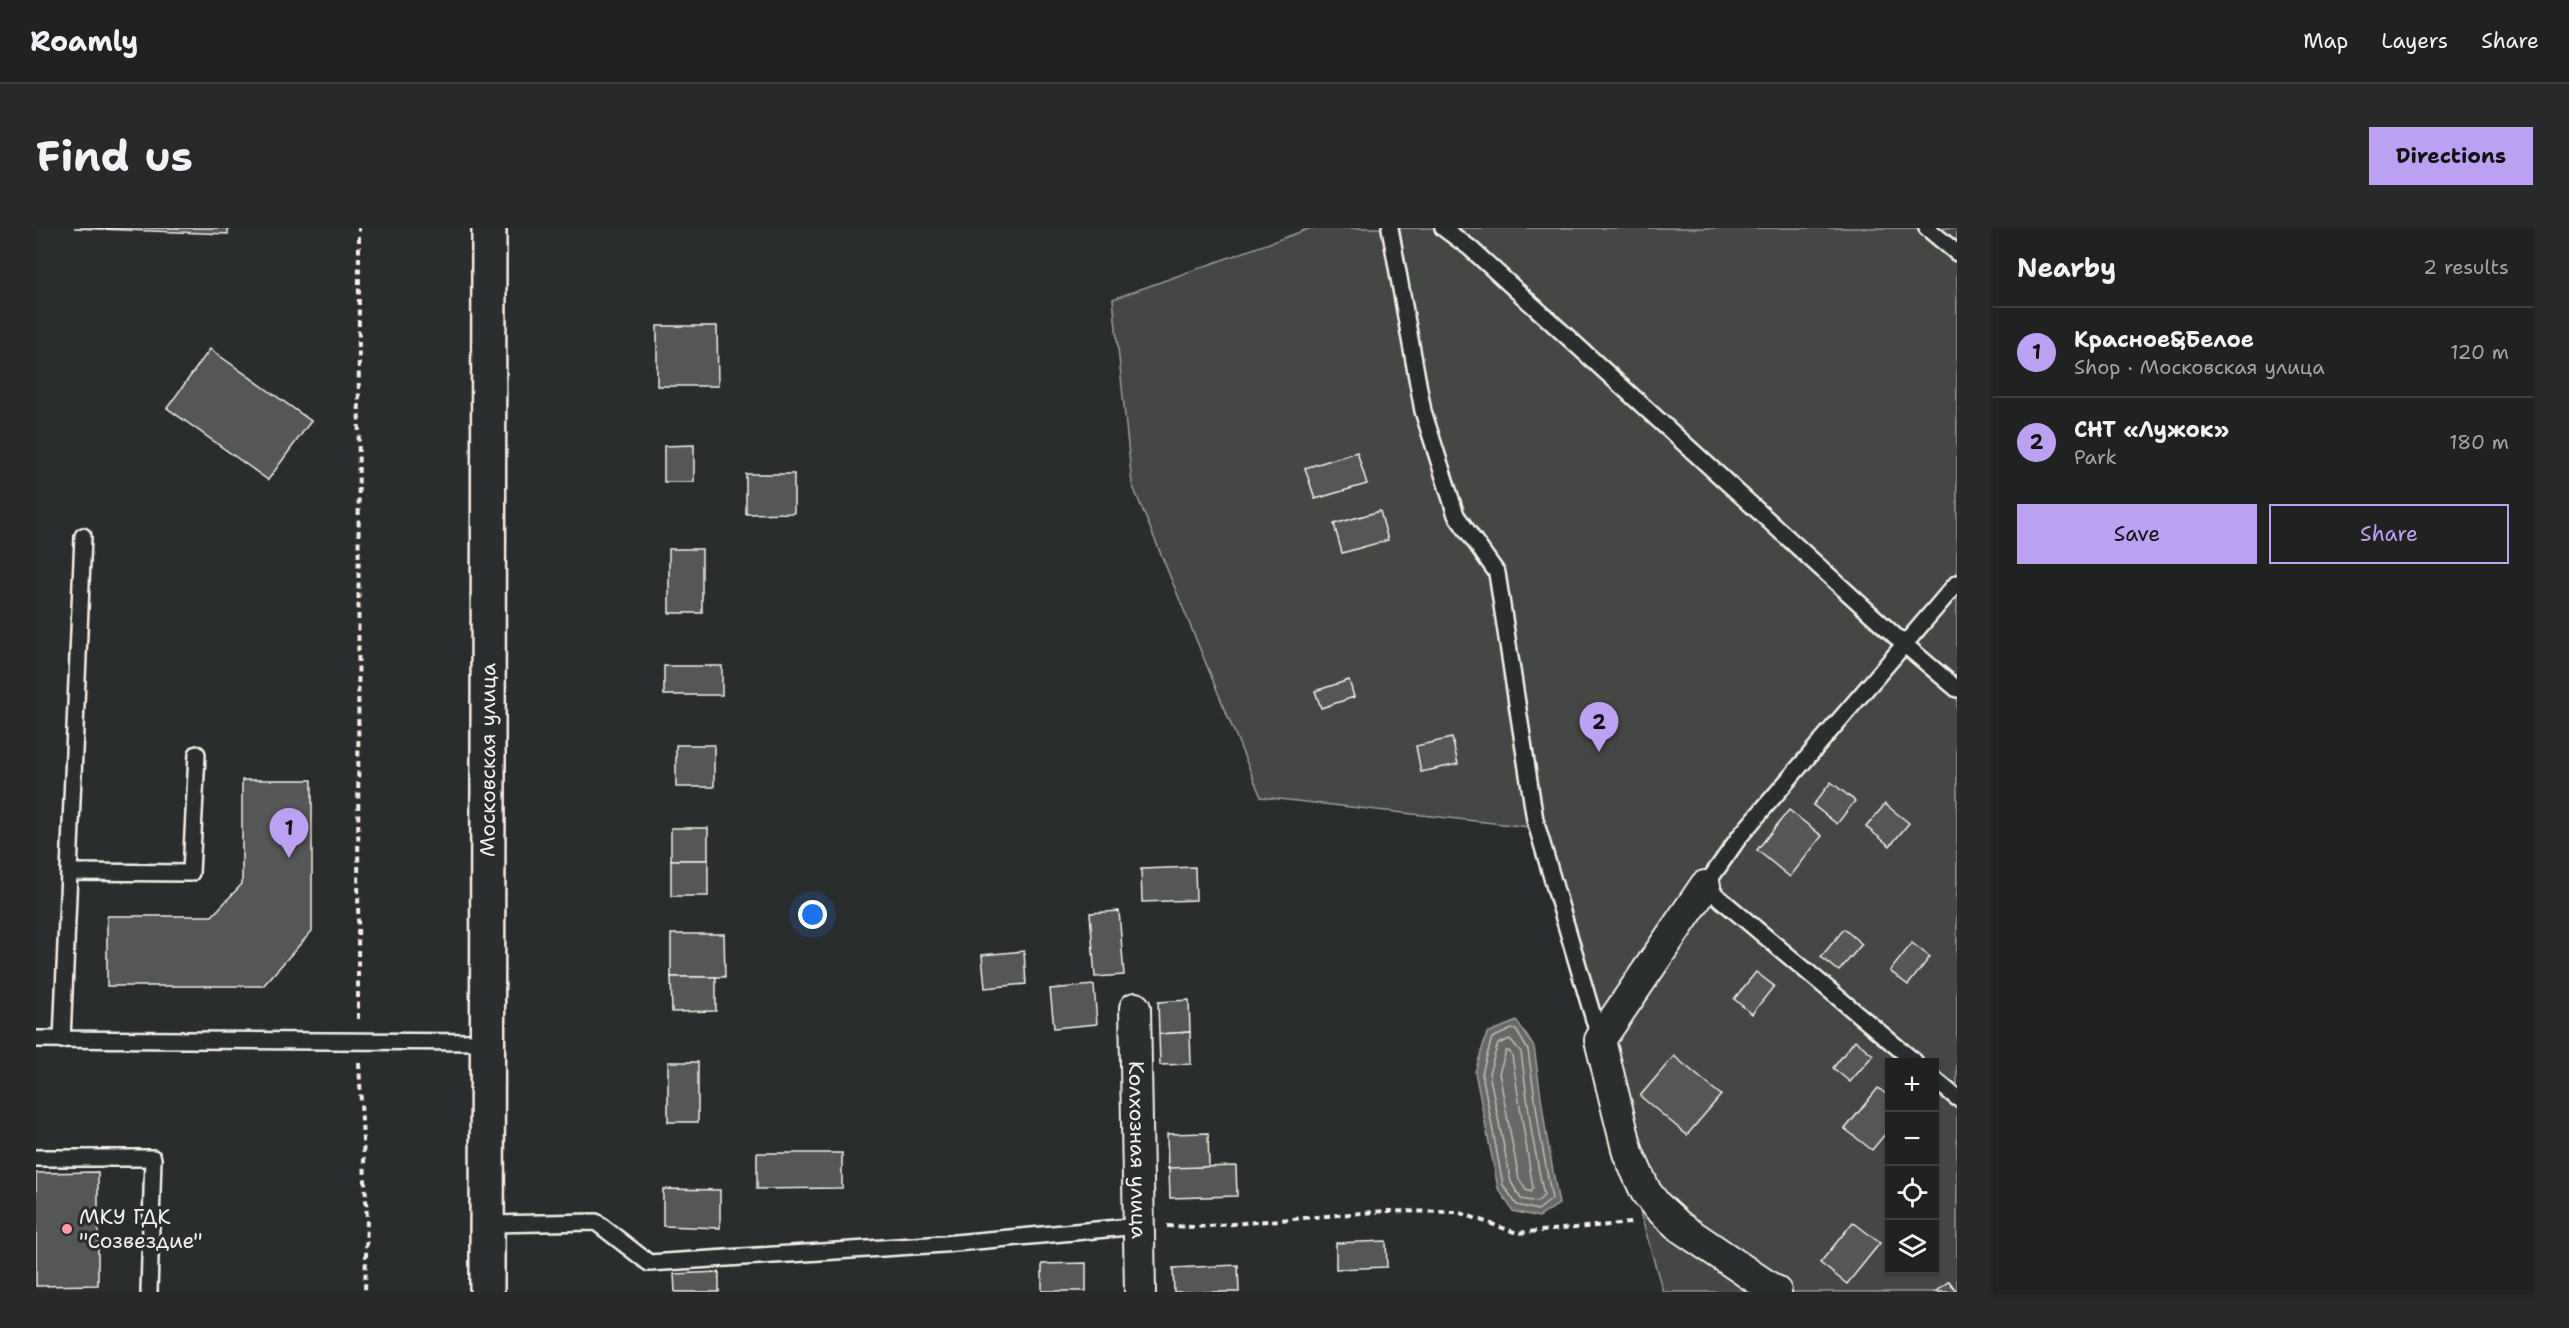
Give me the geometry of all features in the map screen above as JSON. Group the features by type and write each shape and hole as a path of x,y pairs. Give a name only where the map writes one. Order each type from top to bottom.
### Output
{"highway":[{"name":"Московская улица","path":"487,1292 489,228"}],"street":[{"path":"1705,886 1600,1040 1628,1153 1646,1192 1668,1217 1776,1292"},
{"name":"Колхозная улица","path":"1135,1008 1140,1292"}],"lane":[{"path":"1390,228 1423,411 1456,515 1497,573 1535,820 1600,1040"},
{"path":"1443,228 1470,248 1905,645 1957,689"},
{"path":"1927,228 1957,252"},
{"path":"62,1040 83,536"},
{"path":"1910,1058 1705,886 1740,836 1957,584"},
{"path":"69,872 191,873 197,754"},
{"path":"36,1039 486,1042"},
{"path":"1939,1082 1957,1098"},
{"path":"36,1158 153,1158 149,1292"},
{"path":"487,1224 596,1222 649,1263 944,1244 1139,1226"}],"path":[{"path":"359,228 358,1040 368,1219 365,1292"},
{"path":"1139,1226 1197,1227 1386,1211 1458,1212 1517,1233 1614,1225 1668,1217"}],"shaded area":[{"path":"1311,228 1957,228 1957,1292 1663,1292 1529,827 1261,797 1132,484 1113,299"}],"water":[{"path":"1517,1021 1534,1047 1559,1204 1539,1217 1513,1211 1498,1188 1475,1072 1487,1033"}],"building":[{"path":"74,228 228,228 228,234"},
{"path":"657,326 717,326 718,386 657,386"},
{"path":"210,349 311,421 268,480 167,408"},
{"path":"694,445 694,482 664,482 664,446"},
{"path":"1357,452 1367,484 1315,499 1305,468"},
{"path":"746,474 794,474 794,513 746,514"},
{"path":"1380,511 1388,540 1342,553 1334,524"},
{"path":"669,549 702,549 702,613 669,613"},
{"path":"664,666 722,666 722,695 664,695"},
{"path":"1349,680 1354,697 1321,708 1315,691"},
{"path":"1452,738 1458,764 1421,772 1416,746"},
{"path":"676,745 714,745 714,787 676,787"},
{"path":"242,780 312,780 312,931 263,986 107,986 107,916 212,916 242,884"},
{"path":"1831,782 1855,801 1837,824 1813,805"},
{"path":"1885,804 1909,823 1890,846 1866,827"},
{"path":"1789,810 1822,836 1790,877 1757,850"},
{"path":"671,828 708,828 708,860 671,860"},
{"path":"671,860 708,860 708,896 671,896"},
{"path":"1195,867 1196,900 1142,902 1141,869"},
{"path":"1119,911 1124,975 1095,977 1090,913"},
{"path":"1844,929 1862,944 1839,971 1821,957"},
{"path":"671,934 724,934 725,977 671,977"},
{"path":"1912,943 1930,957 1908,985 1890,971"},
{"path":"1024,951 1026,984 985,988 982,955"},
{"path":"1756,972 1774,986 1752,1014 1734,999"},
{"path":"671,977 716,977 716,1011 672,1012"},
{"path":"1094,985 1097,1024 1054,1028 1050,989"},
{"path":"1189,1000 1190,1032 1159,1034 1158,1002"},
{"path":"1190,1032 1191,1064 1160,1065 1159,1034"},
{"path":"1855,1040 1873,1055 1850,1082 1833,1068"},
{"path":"1674,1056 1721,1095 1687,1135 1640,1096"},
{"path":"668,1062 698,1062 698,1122 668,1122"},
{"path":"1878,1088 1885,1093 1885,1134 1872,1150 1845,1129"},
{"path":"1208,1133 1209,1167 1168,1169 1167,1134"},
{"path":"757,1153 842,1153 842,1188 757,1189"},
{"path":"1236,1166 1237,1196 1170,1198 1169,1168"},
{"name":"МКУ ГДК \"Созвездие\"","path":"98,1172 98,1285 36,1286 36,1173"},
{"path":"663,1189 720,1190 720,1228 663,1226"},
{"path":"1853,1222 1880,1243 1847,1284 1820,1263"},
{"path":"1386,1241 1387,1267 1336,1269 1336,1243"},
{"path":"1086,1263 1086,1291 1042,1291 1042,1264"},
{"path":"1238,1265 1239,1292 1174,1292 1173,1268"},
{"path":"719,1272 719,1292 675,1292 674,1274"},
{"path":"1949,1281 1957,1292 1935,1292"}],"place":[{"name":"СНТ «Лужок»","path":"1599,752"},
{"name":"Красное&Белое","path":"289,858"},
{"name":"МКУ ГДК \"Созвездие\"","path":"67,1229"}]}
